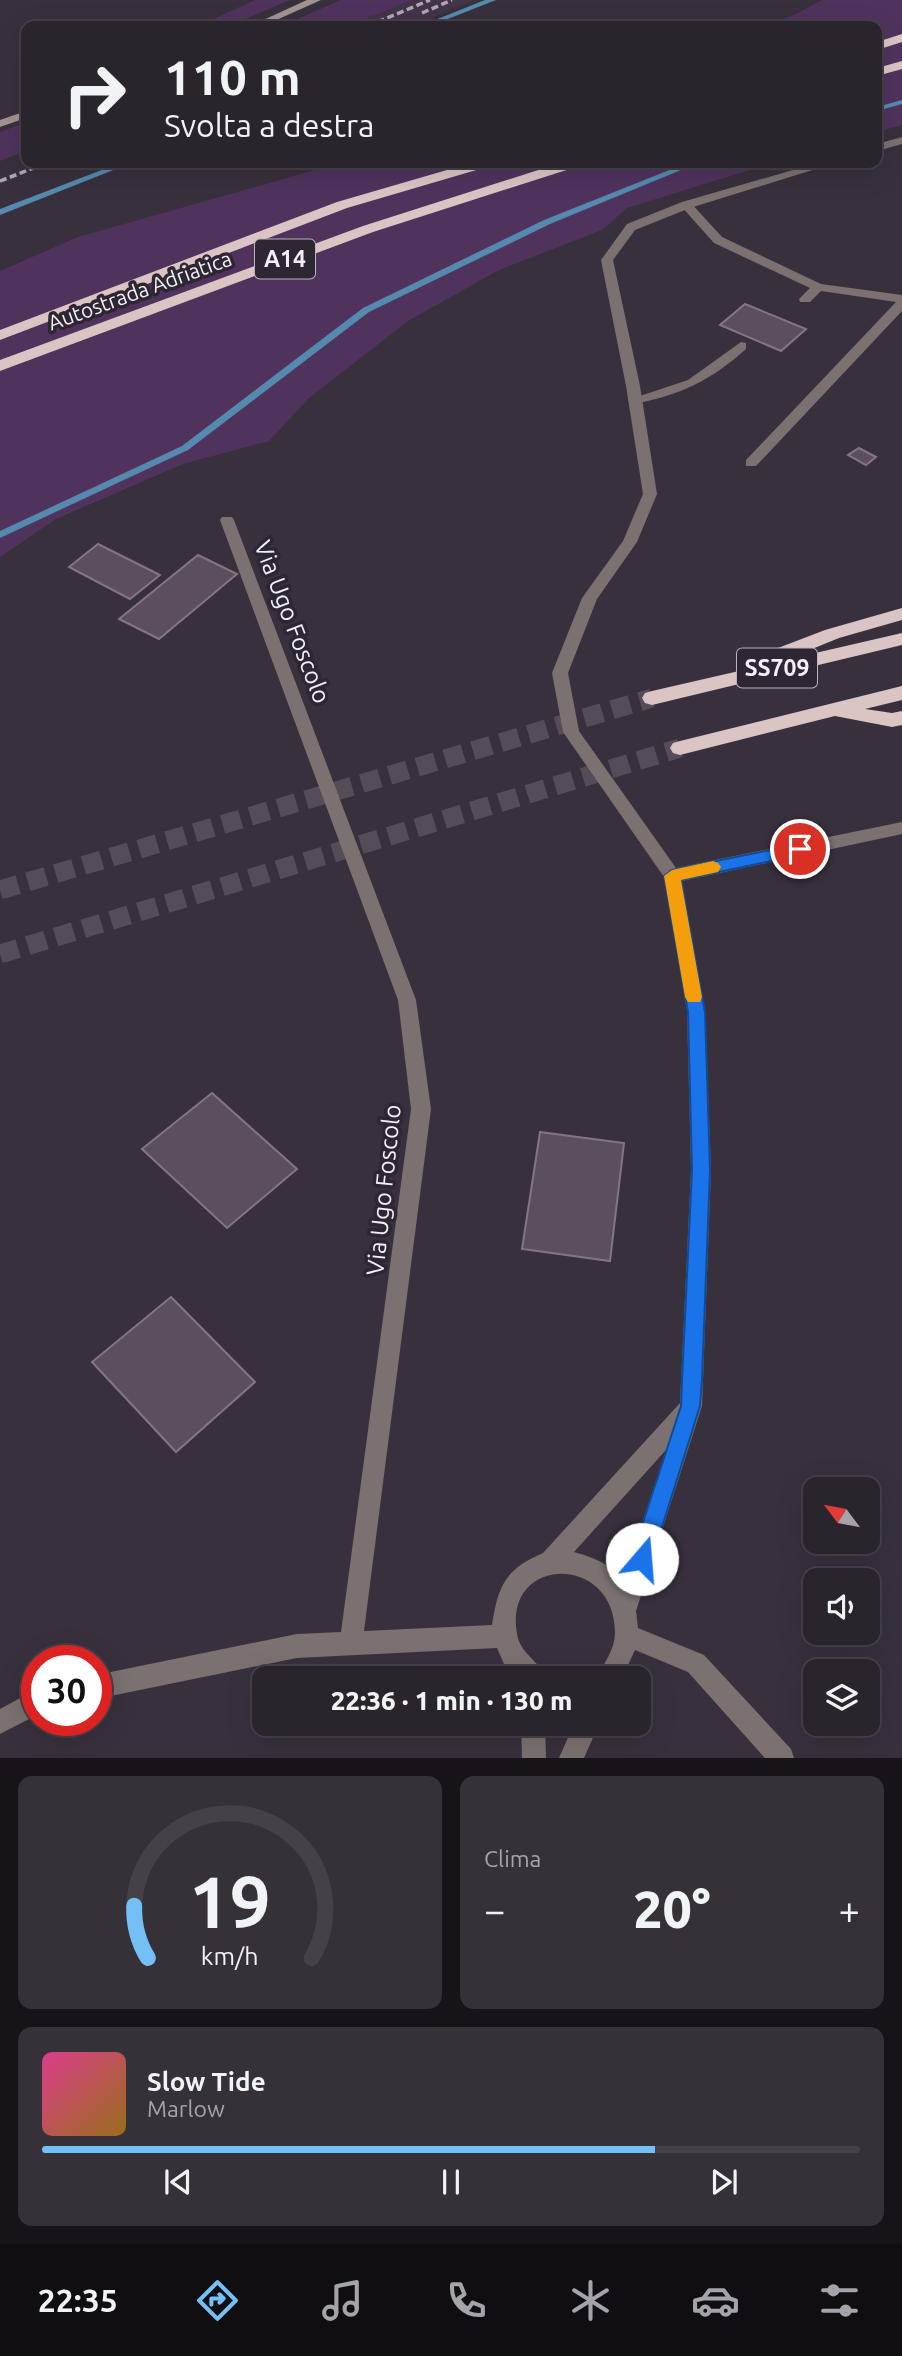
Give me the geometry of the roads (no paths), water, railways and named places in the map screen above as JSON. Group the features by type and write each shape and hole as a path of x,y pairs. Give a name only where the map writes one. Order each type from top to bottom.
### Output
{"highway":[{"path":"882,44 902,38"},
{"path":"882,71 902,65"},
{"name":"Autostrada Adriatica","path":"0,335 342,205 468,168"},
{"name":"Autostrada Adriatica","path":"0,366 368,229 558,168"},
{"name":"SS709","path":"705,685 832,634 902,614"},
{"name":"SS709","path":"652,698 902,639"},
{"name":"SS709","path":"680,748 902,693"},
{"name":"SS709","path":"834,711 892,720 902,718"}],"main road":[{"path":"267,21 316,0"},
{"path":"0,124 21,116"}],"street":[{"path":"882,147 902,141"},
{"path":"625,1609 691,1406 701,1170 697,1025 672,876 571,732 560,673 590,598 630,542 650,494 635,400 607,260 631,227 686,205 813,168"},
{"path":"686,205 718,240 818,287 902,301"},
{"path":"805,299 818,287"},
{"path":"751,463 902,301"},
{"path":"635,400 676,392 712,373 741,346"},
{"name":"Via Ugo Foscolo","path":"227,520 407,1000 421,1110 351,1643"},
{"path":"672,876 902,828"},
{"path":"550,1562 691,1406"},
{"path":"519,1666 504,1636 505,1606 518,1580 532,1568 569,1560 588,1566 605,1576 617,1591 625,1609 627,1635 615,1666"},
{"path":"627,1635 696,1663 782,1758"},
{"path":"112,1684 296,1646 504,1636"},
{"path":"0,1722 21,1710"},
{"path":"533,1736 534,1758"},
{"path":"571,1758 581,1736"}],"waterway":[{"path":"437,21 492,0"},
{"path":"882,108 902,102"},
{"path":"0,212 114,168"},
{"path":"0,535 185,448 366,310 547,222 682,168"}],"tunnel":[{"path":"0,890 652,698"},
{"path":"0,954 680,748"}],"railway":[{"path":"380,21 430,0"},
{"path":"422,13 452,0"},
{"path":"0,181 34,168"}]}
